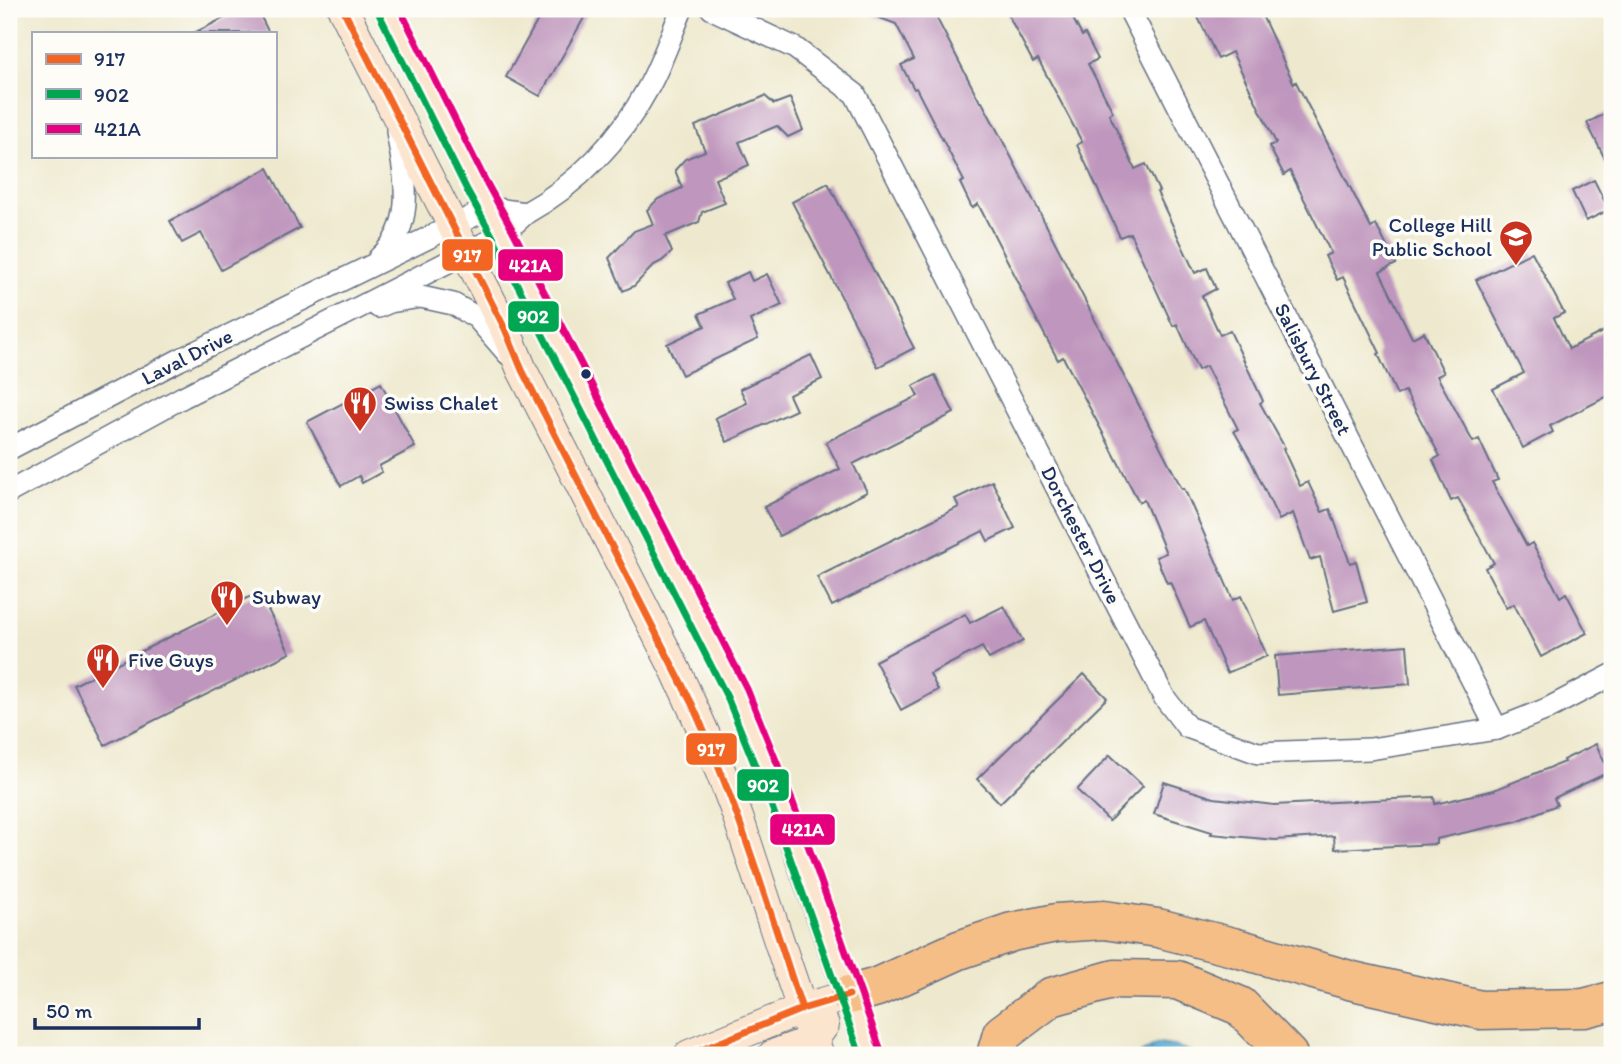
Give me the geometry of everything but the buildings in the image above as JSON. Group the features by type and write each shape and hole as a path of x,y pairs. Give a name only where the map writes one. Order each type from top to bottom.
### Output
{"highway":[{"path":"849,995 877,987 959,950 1012,932 1056,923 1104,920 1158,928 1353,981 1481,1010 1584,1008 1612,1001"},
{"path":"996,1055 1002,1034 1051,997 1115,979 1177,981 1240,1006 1289,1055"}],"main road":[{"path":"343,9 696,713 739,821 816,1047"},
{"path":"388,9 737,693 782,803 871,1055"},
{"path":"689,1055 802,1009 849,995"},
{"path":"773,1055 816,1047 849,995"}],"street":[{"path":"496,221 526,213 545,203 586,169 624,125 649,87 682,9"},
{"name":"Dorchester Drive","path":"712,9 795,48 855,94 1164,697 1187,727 1258,753 1370,749 1497,729 1547,709 1612,675"},
{"name":"Salisbury Street","path":"1129,9 1497,729"},
{"name":"Laval Drive","path":"367,268 390,248 402,225 405,208 406,184 393,108"},
{"name":"Laval Drive","path":"9,492 183,397 316,329 459,239 496,221"},
{"name":"Laval Drive","path":"9,449 179,360 367,268 459,239 496,221"},
{"name":"Laval Drive","path":"316,329 390,302 430,298 453,304 476,317 522,370"}],"water":[{"path":"1158,1044 1177,1047 1198,1055 1139,1055"}],"transit line":[{"name":"917","path":"343,9 692,704 738,817 802,1009"},
{"name":"421A","path":"400,9 747,689 792,800 881,1051"},
{"name":"902","path":"379,14 727,697 772,807 860,1055"},
{"name":"917","path":"689,1055 802,1009 849,995"}],"place":[{"name":"College Hill Public School","path":"1516,267"},
{"name":"Swiss Chalet","path":"360,433"},
{"name":"Subway","path":"227,627"},
{"name":"Five Guys","path":"103,690"}]}
